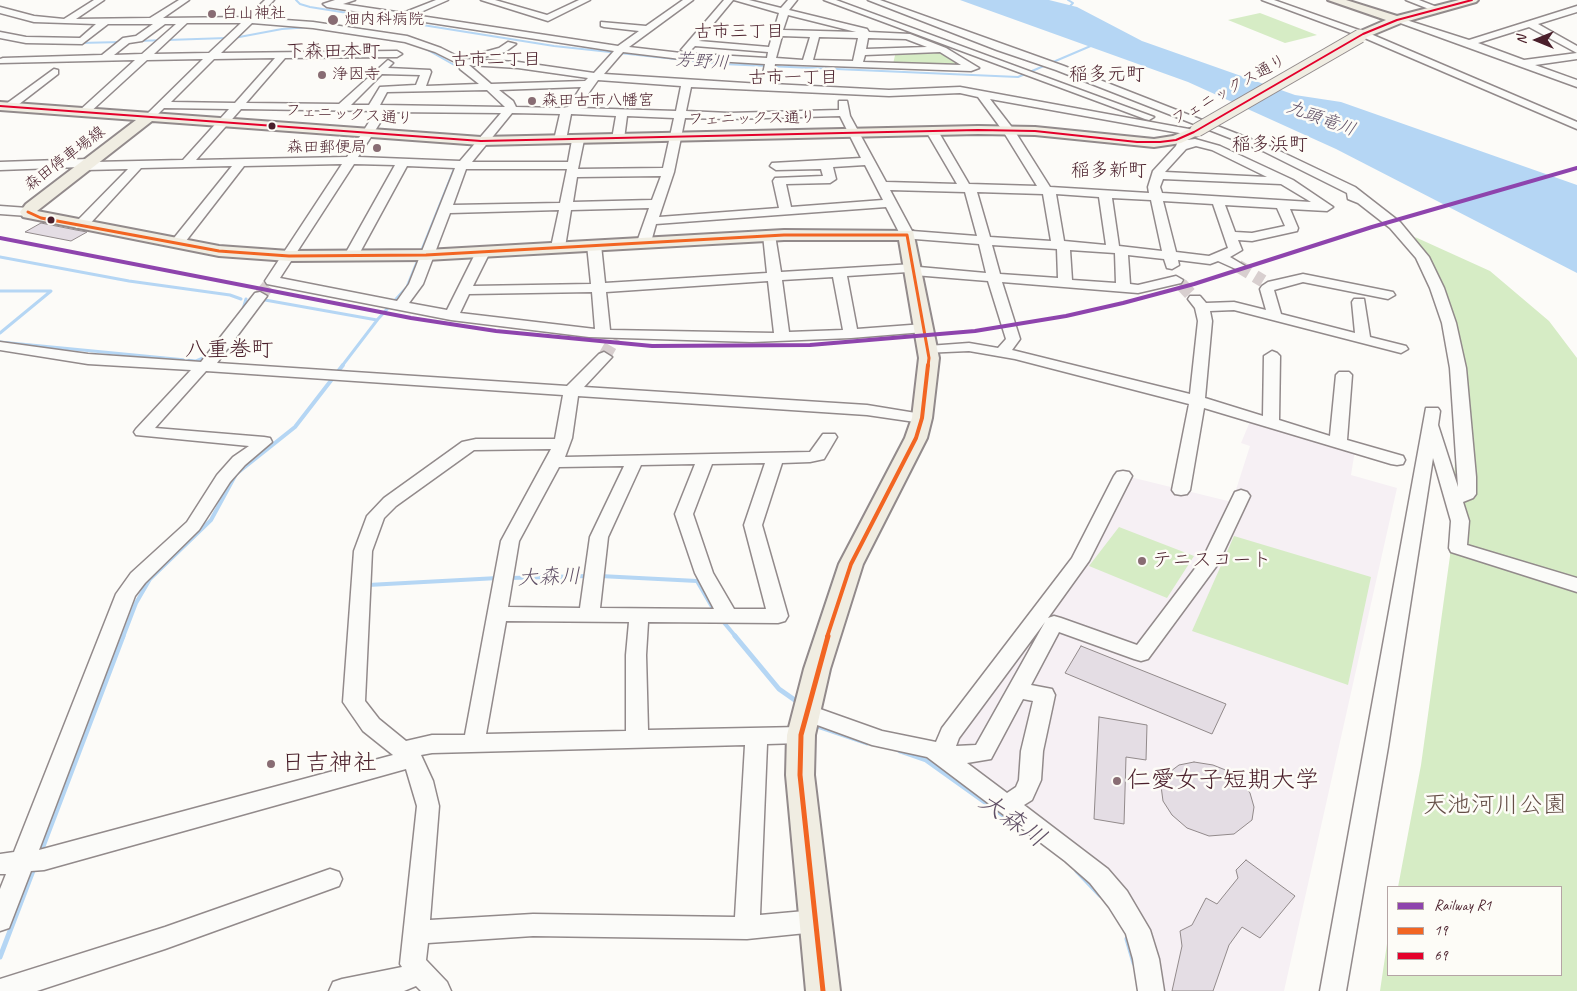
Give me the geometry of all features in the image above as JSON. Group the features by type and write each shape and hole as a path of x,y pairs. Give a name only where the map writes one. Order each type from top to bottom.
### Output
{"main road":[{"path":"1334,0 1397,20"},
{"name":"フェニックス通り","path":"7,106 149,118 484,141 1008,130 1149,143 1191,136 1362,35 1397,20 1472,0"},
{"name":"森田停車場線","path":"28,212 149,118"},
{"path":"28,212 42,218 234,253 289,256 420,255 767,236 907,235 929,358 922,418 916,438 851,564 817,669 801,735 800,775 823,991"}],"street":[{"path":"65,22 100,0"},
{"path":"105,58 126,40 139,39 185,0"},
{"path":"149,118 270,0"},
{"path":"351,0 327,4 403,11 518,34 681,56 807,63 831,77 842,91 844,113 907,235 1060,245 1210,260 1235,250 1212,178"},
{"path":"403,11 420,9 444,0"},
{"path":"485,0 552,19 518,34"},
{"path":"548,18 585,0"},
{"path":"560,140 568,110 591,80 615,58 621,48 649,30 660,19 690,0"},
{"path":"681,56 687,45 730,0"},
{"path":"738,0 789,5"},
{"path":"777,0 864,31 861,35 858,64"},
{"path":"828,0 1019,69 1191,136 1287,181 1327,207 968,187 882,186"},
{"path":"872,0 991,45 1060,68 1267,149 1351,190 1395,225 1422,257 1437,288 1449,323 1458,368 1467,477 1467,494 1453,500"},
{"path":"1266,0 1362,35 1577,126"},
{"path":"1410,0 1437,9"},
{"path":"766,87 772,50 789,5"},
{"path":"1469,43 1574,9"},
{"path":"0,10 26,17 65,22 250,20 339,29 386,35 415,42 438,50 460,62 510,102 509,111 462,165 444,209 420,255 416,284 400,306"},
{"path":"0,34 26,17"},
{"path":"1397,20 1469,43 1577,84"},
{"path":"84,112 184,21"},
{"path":"0,34 26,42 82,41 104,22"},
{"path":"604,24 649,30"},
{"path":"1531,24 1577,50"},
{"path":"308,55 322,41 339,29"},
{"path":"779,34 907,36 944,50 974,68 858,64 831,77 766,87 591,80 491,87 384,88 369,134 272,281 450,316 611,336 782,337 924,328"},
{"path":"807,63 814,34"},
{"path":"363,55 386,35"},
{"path":"0,39 71,44 52,60"},
{"path":"633,40 661,43"},
{"path":"501,41 615,58"},
{"path":"342,107 397,54 415,42"},
{"path":"460,62 502,50 511,44"},
{"path":"687,45 772,50"},
{"path":"860,52 944,50"},
{"path":"3,61 147,56 397,54"},
{"path":"187,162 283,56"},
{"path":"1522,63 1577,56"},
{"path":"460,62 518,64 591,80"},
{"path":"380,71 426,72 420,88"},
{"path":"0,118 7,106 54,72"},
{"path":"644,242 668,172 687,83"},
{"path":"421,109 435,89"},
{"path":"842,91 889,93 953,90 982,94 1171,134"},
{"path":"982,94 1008,130 1047,191 1060,245 1065,283"},
{"path":"162,104 509,111 568,110 679,114 844,113"},
{"path":"1049,108 1191,136 1268,158 1362,200"},
{"path":"618,139 622,112"},
{"path":"773,114 773,136"},
{"path":"932,132 968,187 985,240 1006,321 1013,339 1002,353"},
{"path":"1191,136 1195,142 1232,155"},
{"path":"464,290 598,288 706,279 914,269 1138,289 1178,282 1154,187 1157,175 1191,136"},
{"path":"558,248 578,140"},
{"path":"1212,178 1232,155"},
{"path":"0,166 352,160 572,170 668,172"},
{"path":"177,243 242,161"},
{"path":"776,166 826,165 830,163 869,161"},
{"path":"351,256 403,162"},
{"path":"81,225 138,164"},
{"path":"786,210 779,181 830,179 826,165"},
{"path":"1157,175 1287,181"},
{"path":"1105,194 1123,288"},
{"path":"651,221 891,203"},
{"path":"444,209 657,204"},
{"path":"1230,236 1252,237 1292,228 1282,204"},
{"path":"0,210 28,212"},
{"path":"765,211 782,337"},
{"path":"594,245 598,288 611,336"},
{"path":"450,316 483,252"},
{"path":"1218,256 1238,266"},
{"path":"839,273 851,334"},
{"path":"1275,317 1267,284 1303,278 1388,295"},
{"path":"0,920 126,594 138,578 193,526 223,479 233,467 264,442 142,432 205,366 260,296"},
{"path":"1359,302 1363,339"},
{"path":"1181,490 1197,400 1205,321 1199,303 1234,306 1401,349"},
{"path":"0,346 88,359 867,410 922,418"},
{"path":"928,350 969,348 1002,353 1197,400 1271,424 1398,460"},
{"path":"1271,424 1272,356"},
{"path":"474,743 510,541 558,453 571,391 604,357"},
{"path":"1338,442 1344,375"},
{"path":"1333,991 1377,747 1431,417 1460,521 1458,548 1577,586"},
{"path":"438,991 413,964 428,806 422,781 408,754 371,725 354,702 363,551 376,516 390,502 468,446 476,444 635,460 706,459 818,454 830,437"},
{"path":"497,614 778,616 753,525 775,457"},
{"path":"706,459 684,514 704,573 722,616"},
{"path":"589,615 600,537 635,460"},
{"path":"941,756 950,734 1080,561 1123,476"},
{"path":"941,756 983,753 1054,623 1141,654 1211,560 1241,496"},
{"path":"637,740 636,655 639,615"},
{"path":"1007,805 1024,794 1030,780 1032,751 1045,695 1018,690"},
{"path":"806,712 880,739 933,750 1099,876 1118,899 1137,930 1146,959 1151,991"},
{"path":"24,862 321,786 432,744 801,735"},
{"path":"747,928 753,840 756,736"},
{"path":"0,990 165,938 330,880"},
{"path":"416,932 533,925 747,928 816,921"},
{"path":"342,991 393,983 421,972"}],"shaded area":[{"path":"1251,419 1355,450 1351,475 1397,488 1284,991 1150,991 1145,931 952,748 1130,477 1232,502 1250,446 1241,443"}],"green space":[{"path":"1260,13 1317,35 1285,43 1228,20"},
{"path":"943,50 972,68 893,64 896,51"},
{"name":"天池河川公園","path":"1415,237 1490,271 1549,321 1577,358 1577,991 1380,991 1387,944 1387,976 1562,976 1562,886 1398,886 1421,765 1450,556 1458,403 1444,320"},
{"name":"テニスコート","path":"1119,527 1194,556 1167,598 1089,566"},
{"path":"1234,536 1371,577 1348,685 1192,631"}],"water":[{"name":"九頭竜川","path":"960,0 1049,0 1077,7 1142,41 1295,95 1341,102 1577,185 1577,273 1336,149 1188,82"}],"building":[{"path":"41,223 87,232 71,241 25,232"},
{"path":"1081,646 1226,704 1212,734 1065,673"},
{"path":"1099,717 1147,725 1146,760 1126,757 1124,824 1094,819"},
{"path":"1194,762 1213,765 1228,771 1242,782 1250,793 1254,807 1252,820 1234,834 1209,836 1187,828 1172,815 1163,801 1161,786 1167,774 1179,765"},
{"path":"1246,860 1295,896 1260,938 1242,927 1229,945 1213,991 1172,991 1182,946 1180,931 1192,925 1206,898 1217,904 1238,878 1236,870"}],"waterway":[{"name":"芳野川","path":"296,0 300,4 310,7 554,46 722,64 1018,77 1093,45"},
{"path":"1068,0 1073,3 1068,8"},
{"path":"234,38 282,29 311,27"},
{"path":"137,41 227,38"},
{"path":"79,43 122,42"},
{"path":"426,49 463,70"},
{"path":"342,366 378,319 407,287 456,165"},
{"path":"0,257 129,281 230,295 241,299"},
{"path":"0,291 51,291 0,333"},
{"path":"243,309 246,299"},
{"path":"265,300 377,320"},
{"path":"0,342 196,361 208,356"},
{"path":"123,637 136,603 150,579 211,520 236,474 295,427 343,365"},
{"name":"大森川","path":"510,578 588,576"},
{"name":"大森川","path":"600,576 697,581 715,612"},
{"name":"大森川","path":"368,585 498,578"},
{"name":"大森川","path":"721,619 736,637"},
{"path":"40,854 123,636"},
{"name":"大森川","path":"735,636 779,689 799,703"},
{"name":"大森川","path":"817,726 867,743"},
{"name":"大森川","path":"900,751 926,760 1010,820"},
{"path":"0,957 34,868"},
{"name":"大森川","path":"1077,871 1100,895"},
{"name":"大森川","path":"1127,939 1134,963"}],"tunnel":[{"path":"1238,266 1263,281"},
{"path":"260,296 272,281"},
{"path":"1181,284 1195,299"},
{"path":"604,357 615,338"}],"rail line":[{"name":"R1","path":"0,238 411,318 496,331 652,346 810,345 975,331 1066,316 1123,303 1194,284 1372,227 1577,168"}],"transit line":[{"name":"69","path":"0,106 481,141 978,130 1035,131 1137,142 1160,142 1176,140 1194,132 1363,34 1397,20 1472,0"},
{"name":"19","path":"28,212 41,218 219,251 289,256 426,255 784,235 907,235 929,358 922,418 916,438 851,564 817,669 801,735 800,775 823,991"}],"place":[{"name":"白山神社","path":"212,14"},
{"name":"畑内科病院","path":"333,20"},
{"name":"浄因寺","path":"322,75"},
{"name":"森田古市八幡宮","path":"532,101"},
{"name":"森田郵便局","path":"377,148"},
{"name":"テニスコート","path":"1142,561"},
{"name":"日吉神社","path":"271,764"},
{"name":"仁愛女子短期大学","path":"1117,781"}],"district":[{"name":"古市三丁目","path":"739,32"},
{"name":"下森田本町","path":"333,52"},
{"name":"古市二丁目","path":"496,60"},
{"name":"稲多元町","path":"1107,75"},
{"name":"古市一丁目","path":"793,78"},
{"name":"稲多浜町","path":"1270,145"},
{"name":"稲多新町","path":"1109,171"},
{"name":"八重巻町","path":"229,350"}]}
